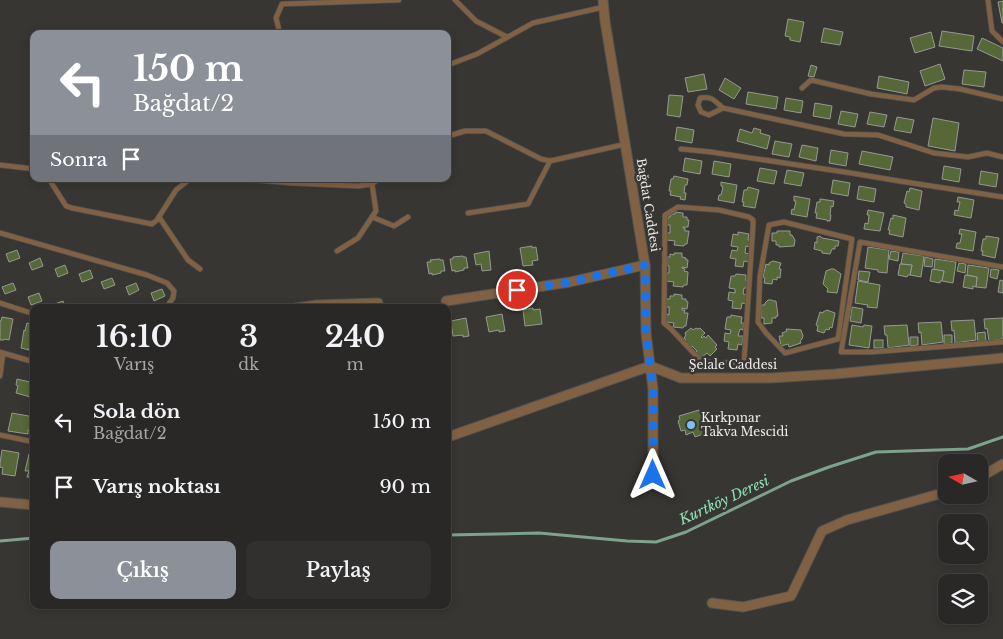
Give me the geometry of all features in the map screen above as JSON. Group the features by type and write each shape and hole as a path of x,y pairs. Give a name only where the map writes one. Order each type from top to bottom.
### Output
{"street":[{"name":"Bağdat Caddesi","path":"604,4 605,21 645,265 646,333 653,389 653,475"},
{"path":"446,302 570,282 645,265"},
{"name":"Şelale Caddesi","path":"650,366 680,378 770,378 835,374 1003,358"},
{"path":"451,436 650,366"},
{"path":"988,473 1003,464"},
{"path":"712,603 744,607 791,596 822,531 847,520 938,494"},
{"path":"0,502 30,505"}],"lane":[{"path":"279,30 276,18 282,4 399,0"},
{"path":"455,0 476,21 507,37"},
{"path":"988,0 992,31 1003,42"},
{"path":"451,65 476,54 533,23 604,4"},
{"path":"802,88 812,80 871,94 914,100 934,88 942,87 960,88 1003,99"},
{"path":"723,108 709,115 701,112 698,105 700,98 713,98 723,108 844,134 878,136 934,153 968,157 986,154 1003,157"},
{"path":"451,135 465,131 486,130 541,159 550,161 626,144"},
{"path":"681,149 1003,197"},
{"path":"468,213 528,204 550,161"},
{"path":"0,165 30,169"},
{"path":"51,182 66,206 152,224 159,217 176,190 186,182"},
{"path":"278,182 358,186 375,182"},
{"path":"337,251 358,238 376,211 372,184"},
{"path":"678,207 719,210 749,217 753,220 744,362 717,363 701,362 664,323 666,216 678,207"},
{"path":"159,217 188,260 200,269"},
{"path":"372,217 394,226 408,217"},
{"path":"784,222 852,239 838,339 785,353 758,322 760,276 769,225 784,222"},
{"path":"0,233 147,275 167,283 174,291 173,298 169,304"},
{"path":"1003,267 860,242 841,352 872,352 1003,342"},
{"path":"0,303 30,313"},
{"path":"0,376 2,352 30,361"},
{"path":"0,435 30,441"}],"building":[{"path":"1003,1 1003,23 1002,23 998,2"},
{"path":"788,19 804,22 800,42 790,40 790,37 785,36"},
{"path":"824,28 843,32 840,45 821,42"},
{"path":"942,31 974,36 972,51 939,46"},
{"path":"931,32 935,47 915,53 910,38"},
{"path":"982,38 1003,48 1003,61 977,49"},
{"path":"940,64 945,79 925,86 920,71"},
{"path":"811,65 817,67 814,77 808,76"},
{"path":"964,70 986,72 984,87 962,84"},
{"path":"704,74 707,89 688,92 685,78"},
{"path":"879,76 909,82 907,94 877,88"},
{"path":"725,78 741,88 734,99 719,90"},
{"path":"748,92 778,97 776,109 746,104"},
{"path":"669,95 683,96 680,117 667,115"},
{"path":"786,98 803,101 801,113 784,110"},
{"path":"815,103 832,106 830,119 813,116"},
{"path":"841,111 858,114 855,127 838,124"},
{"path":"870,112 887,115 884,127 867,124"},
{"path":"897,117 914,120 911,133 894,130"},
{"path":"933,118 959,123 955,151 928,146"},
{"path":"677,127 694,130 692,143 675,140"},
{"path":"754,128 761,130 760,133 770,136 767,149 737,141 740,129 752,133"},
{"path":"775,141 792,144 789,157 772,154"},
{"path":"802,145 818,148 816,161 799,157"},
{"path":"831,150 848,153 846,166 829,163"},
{"path":"862,151 893,157 890,170 859,164"},
{"path":"685,158 702,161 700,174 683,171"},
{"path":"714,161 731,164 729,177 712,174"},
{"path":"944,166 961,169 959,182 942,179"},
{"path":"760,168 777,171 774,184 757,181"},
{"path":"787,170 804,173 801,186 784,183"},
{"path":"981,171 998,174 996,187 979,184"},
{"path":"674,176 688,179 687,185 685,185 685,200 680,199 681,197 670,195 671,179"},
{"path":"833,180 850,183 848,196 831,193"},
{"path":"721,182 737,185 734,203 718,200 723,187"},
{"path":"859,186 876,189 874,202 857,199"},
{"path":"748,187 759,190 755,208 743,206 744,190 747,190"},
{"path":"910,188 922,191 919,210 906,207 904,203 907,191 909,192"},
{"path":"794,196 810,199 807,217 791,214 796,201 794,201"},
{"path":"958,197 974,200 971,218 954,215 955,210 958,211 960,202 957,202"},
{"path":"820,199 834,201 833,207 831,206 830,221 816,218 817,202 820,202"},
{"path":"868,210 884,213 880,231 864,229 865,223 868,224"},
{"path":"675,212 683,213 683,217 687,217 687,220 689,220 688,227 683,227 685,231 689,231 687,244 684,246 674,245 675,241 667,240 667,233 670,233 670,225 667,225 668,217 671,214 675,214"},
{"path":"893,215 906,218 903,237 889,234 890,230 888,230"},
{"path":"960,229 976,232 973,251 956,248 957,243 960,243 962,234 959,234"},
{"path":"777,231 790,231 790,235 795,240 794,246 779,247 779,245 776,245 776,241 772,241 772,233 777,233"},
{"path":"738,232 749,234 748,240 751,240 750,247 746,246 745,253 750,254 749,262 744,261 743,267 735,266 736,259 730,258 732,250 737,251 738,247 731,246 733,234 738,235"},
{"path":"820,236 839,241 838,246 832,249 830,254 814,249 817,237"},
{"path":"986,236 999,238 995,258 982,255 983,239 986,239"},
{"path":"532,246 532,248 536,247 538,260 532,261 533,265 523,266 520,248"},
{"path":"868,247 889,250 887,273 865,268"},
{"path":"17,250 20,258 9,262 6,254"},
{"path":"489,251 491,270 482,271 481,264 476,265 474,254"},
{"path":"891,251 899,252 898,261 889,259"},
{"path":"674,253 682,253 682,257 688,260 687,268 682,267 685,269 684,271 688,272 687,285 683,287 673,286 674,282 666,281 667,273 669,273 667,257 670,257 670,254 674,255"},
{"path":"903,253 924,256 921,277 910,275 912,265 901,264"},
{"path":"466,257 468,268 455,272 455,270 452,271 450,259"},
{"path":"925,257 933,259 932,267 924,266"},
{"path":"40,258 43,266 32,270 29,263"},
{"path":"935,259 956,262 953,283 942,281 944,271 934,270"},
{"path":"443,260 445,271 432,275 432,273 429,274 427,262"},
{"path":"773,261 781,263 779,269 781,269 780,278 777,277 777,280 773,279 772,284 764,283 765,278 763,277 766,264 769,265"},
{"path":"959,263 966,264 965,273 957,271"},
{"path":"900,264 912,265 910,275 907,277 898,275"},
{"path":"65,265 68,273 58,277 55,269"},
{"path":"968,265 989,268 986,288 976,287 977,277 967,275"},
{"path":"831,269 841,274 837,293 827,292 828,289 823,284 826,271"},
{"path":"932,269 944,271 940,283 930,281"},
{"path":"991,269 999,270 997,279 990,277"},
{"path":"90,270 93,278 82,282 79,274"},
{"path":"859,271 870,272 868,282 858,280"},
{"path":"736,274 746,275 746,281 749,282 748,288 744,288 743,294 748,295 746,304 742,303 741,309 732,308 733,301 728,300 729,292 735,293 735,289 729,288 731,276"},
{"path":"965,275 977,277 976,287 973,286 973,289 963,287"},
{"path":"112,278 115,285 104,289 101,282"},
{"path":"1000,280 1003,281 1003,293 998,292"},
{"path":"858,281 880,285 877,308 855,303"},
{"path":"13,283 16,290 5,294 2,287"},
{"path":"136,283 139,290 129,295 126,287"},
{"path":"162,289 165,296 154,301 151,293"},
{"path":"39,293 42,301 31,304 28,297"},
{"path":"674,294 682,295 682,299 686,299 688,302 687,309 682,308 682,310 685,310 684,313 688,313 686,326 683,328 673,327 674,323 666,322 667,314 669,315 669,307 666,307 667,299 670,299 670,296 674,296"},
{"path":"768,300 776,301 778,316 772,318 772,323 764,324 764,318 761,318 761,305 765,305"},
{"path":"852,307 863,309 861,323 850,321"},
{"path":"533,308 533,310 540,309 542,324 525,326 523,310"},
{"path":"827,310 835,313 832,328 826,329 824,333 817,331 818,326 816,325 820,312 823,313"},
{"path":"502,314 505,331 489,332 486,317"},
{"path":"731,315 742,317 741,323 744,323 743,330 740,329 738,336 743,336 742,345 738,344 737,350 728,349 729,342 724,341 725,333 730,334 731,330 725,329 727,317 731,317"},
{"path":"2,317 13,319 9,340 0,340 0,321"},
{"path":"466,318 469,336 453,336 451,321"},
{"path":"1003,318 1003,339 989,341 984,319"},
{"path":"974,320 976,340 955,343 951,321"},
{"path":"941,322 943,342 922,345 918,323"},
{"path":"27,323 30,324 29,350 21,348"},
{"path":"852,325 872,326 869,348 849,345"},
{"path":"907,325 909,345 888,348 884,326"},
{"path":"691,328 693,330 700,328 705,333 702,338 704,336 706,338 708,335 717,345 715,347 717,349 710,356 707,353 701,358 692,346 690,348 684,342 686,340 684,338 685,333"},
{"path":"786,329 801,330 803,336 800,341 801,343 789,347 788,344 781,346 779,336 783,336 782,333 787,331"},
{"path":"985,332 986,341 978,342 977,333"},
{"path":"944,335 952,335 952,343 944,344"},
{"path":"910,337 918,337 918,345 910,346"},
{"path":"874,340 883,340 883,348 874,348"},
{"path":"17,379 30,382 30,397 16,393 18,386 16,385"},
{"name":"Kırkpınar Takva Mescidi","path":"699,410 706,433 695,437 693,432 686,435 685,430 681,431 678,421 680,420 679,416"},
{"path":"12,413 30,416 30,430 28,430 28,434 8,431"},
{"path":"2,450 19,453 15,476 2,474 3,468 0,467 0,463"},
{"path":"30,454 30,477 27,477 29,471 25,471"}],"waterway":[{"name":"Kurtköy Deresi","path":"451,535 539,533 656,542 686,532 791,481 876,452 968,449 1003,437"},
{"name":"Kurtköy Deresi","path":"0,541 30,538"}],"place":[{"name":"Kırkpınar Takva Mescidi","path":"691,425"}],"route":[{"path":"517,290 570,282 645,265 646,333 653,389 653,475"}]}
